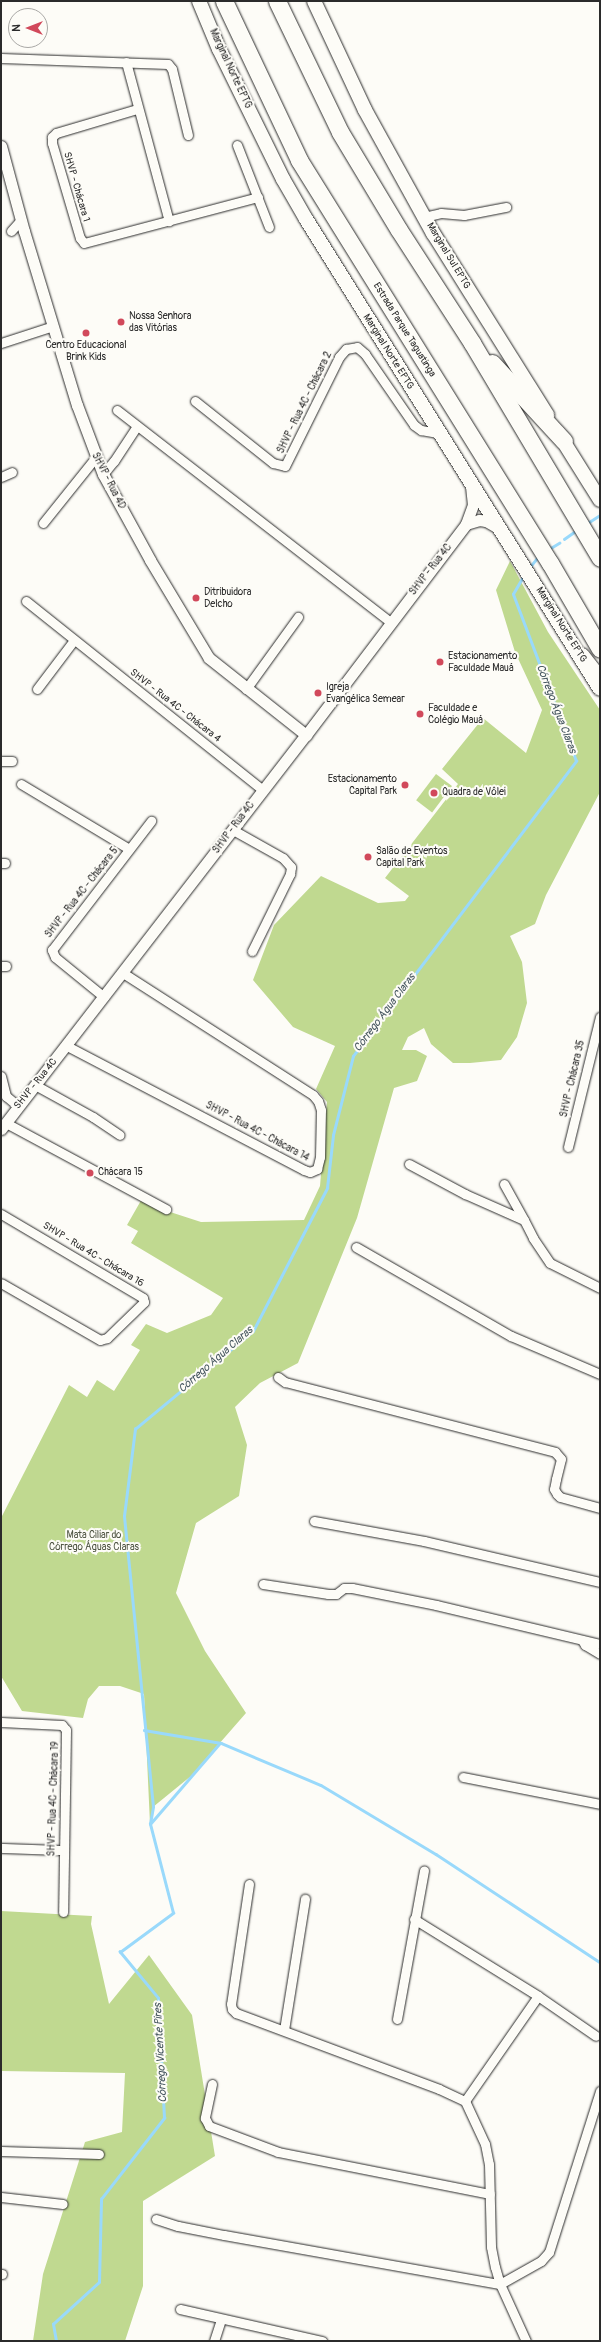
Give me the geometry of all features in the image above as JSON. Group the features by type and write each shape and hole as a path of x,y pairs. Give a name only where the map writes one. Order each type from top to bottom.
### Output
{"highway":[{"name":"Estrada Parque Taguatinga","path":"224,1 299,160 550,563 600,649"},
{"path":"277,1 340,132 399,230 472,343 600,558"},
{"path":"472,343 564,441"},
{"path":"581,656 600,680"}],"main road":[{"name":"Marginal Norte EPTG","path":"199,1 219,49 287,186 438,433 537,585 581,656 600,690"},
{"name":"Marginal Sul EPTG","path":"314,1 366,110 424,217 598,497"}],"street":[{"path":"1,58 168,64 172,70 188,135"},
{"path":"126,62 137,109 169,221"},
{"name":"SHVP - Chácara 1","path":"137,109 56,133 52,137 52,143 81,241 84,243 258,197"},
{"path":"237,145 269,228"},
{"name":"SHVP - Rua 4D","path":"1,146 24,231 53,326 95,458 102,474 203,650 216,665 306,735"},
{"path":"424,217 441,213 464,215 506,207"},
{"path":"1,343 53,326"},
{"name":"SHVP - Rua 4C - Chácara 2","path":"194,401 278,466 285,466 339,357 346,348 357,347 365,354 414,425 421,430 438,433"},
{"path":"117,410 390,622"},
{"path":"102,474 136,426"},
{"path":"43,523 95,458"},
{"path":"1,477 12,472"},
{"name":"SHVP - Rua 4C","path":"3,1126 67,1046 466,524 473,505 474,495 471,484"},
{"path":"466,524 473,521 483,520 501,530"},
{"name":"SHVP - Rua 4C - Chácara 4","path":"26,601 263,790"},
{"path":"246,688 298,617"},
{"path":"37,689 74,640"},
{"path":"1,761 12,760"},
{"name":"SHVP - Rua 4C - Chácara 5","path":"22,784 129,849"},
{"name":"SHVP - Rua 4C - Chácara 5","path":"104,997 55,958 52,950 151,821"},
{"path":"233,830 283,858 291,867 290,874 252,951"},
{"name":"SHVP - Rua 4C - Chácara 14","path":"67,1046 304,1170 310,1172 317,1169 320,1157 321,1110 318,1101 313,1095 123,973"},
{"name":"SHVP - Chácara 35","path":"568,1147 600,1017"},
{"path":"1,1076 6,1096 18,1106"},
{"path":"35,1085 93,1116 120,1135"},
{"path":"3,1126 166,1209"},
{"path":"409,1164 464,1194 524,1220"},
{"path":"504,1184 533,1238 550,1263 600,1288"},
{"name":"SHVP - Rua 4C - Chácara 16","path":"1,1214 142,1297 144,1302 105,1339 100,1340 1,1283"},
{"path":"356,1247 511,1336 600,1374"},
{"path":"278,1377 285,1382 555,1452 561,1460 555,1484 556,1494 560,1497 600,1508"},
{"path":"314,1521 424,1541 600,1582"},
{"path":"263,1584 328,1594 336,1594 344,1588 352,1588 436,1605 600,1644"},
{"path":"582,1640 585,1645 600,1654"},
{"name":"SHVP - Rua 4C - Chácara 19","path":"1,1722 66,1727 62,1850 63,1912"},
{"path":"463,1778 600,1804"},
{"path":"1,1848 62,1850"},
{"path":"397,2019 424,1870"},
{"path":"249,1884 231,2007 236,2013 439,2089 465,2101 484,2144 489,2164 491,2247 500,2284 526,2341"},
{"path":"284,2030 305,1898"},
{"path":"414,1919 538,1996 596,2036"},
{"path":"465,2101 538,1996"},
{"path":"212,2084 205,2118 209,2126 278,2152 490,2194"},
{"path":"156,2219 178,2226 224,2235 500,2284 541,2261 550,2252 600,2091"},
{"path":"1,2151 99,2154"},
{"path":"1,2197 63,2204"},
{"path":"180,2309 322,2341"},
{"path":"214,2341 221,2319"}],"green space":[{"name":"Mata Ciliar do Córrego Águas Claras","path":"510,561 548,632 600,710 600,792 546,895 535,924 510,936 522,962 527,1003 517,1037 501,1060 453,1063 431,1044 424,1028 408,1037 402,1050 416,1050 427,1056 417,1081 394,1088 357,1218 298,1363 260,1383 235,1407 247,1445 239,1496 196,1523 176,1593 205,1651 246,1713 191,1776 153,1807 150,1824 144,1694 120,1686 99,1686 88,1699 83,1718 22,1711 1,1676 1,1518 69,1385 87,1397 97,1380 114,1391 140,1350 131,1345 146,1324 167,1333 211,1315 223,1298 131,1243 138,1231 127,1225 143,1197 164,1210 201,1222 304,1220 320,1186 327,1102 316,1089 335,1046 293,1027 253,980 274,925 321,876 378,903 405,901 409,896 385,878 458,784 442,769 483,718 526,753 542,710 515,652 496,590"},
{"name":"Quadra de Vôlei","path":"436,774 452,786 432,812 416,800"},
{"path":"1,1911 92,1916 91,1924 109,2004 149,1955 192,2015 215,2156 143,2201 143,2286 125,2341 33,2341 43,2274 85,2142 122,2132 125,2073 1,2071"}],"waterway":[{"name":"Córrego Água Claras","path":"586,524 600,515"},
{"name":"Córrego Água Claras","path":"564,539 577,530"},
{"name":"Córrego Água Claras","path":"549,549 559,543"},
{"name":"Córrego Água Claras","path":"529,568 538,557"},
{"name":"Córrego Água Claras","path":"56,2341 53,2324 99,2282 101,2199 164,2118 158,1998 120,1952 173,1913 150,1824 153,1807 124,1516 135,1429 253,1331 327,1188 333,1135 353,1056 576,761 513,594 524,575"},
{"path":"144,1730 221,1743 321,1785 436,1854 600,1962"},
{"name":"Córrego Vicente Pires","path":"150,1824 220,1743"}],"place":[{"name":"Nossa Senhora das Vitórias","path":"121,322"},
{"name":"Centro Educacional Brink Kids","path":"86,333"},
{"name":"Ditribuidora Delcho","path":"196,598"},
{"name":"Estacionamento Faculdade Mauá","path":"440,662"},
{"name":"Igreja Evangélica Semear","path":"318,693"},
{"name":"Faculdade e Colégio Mauá","path":"420,714"},
{"name":"Estacionamento Capital Park","path":"405,785"},
{"name":"Quadra de Vôlei","path":"434,793"},
{"name":"Salão de Eventos Capital Park","path":"368,857"},
{"name":"Chácara 15","path":"90,1173"}]}
